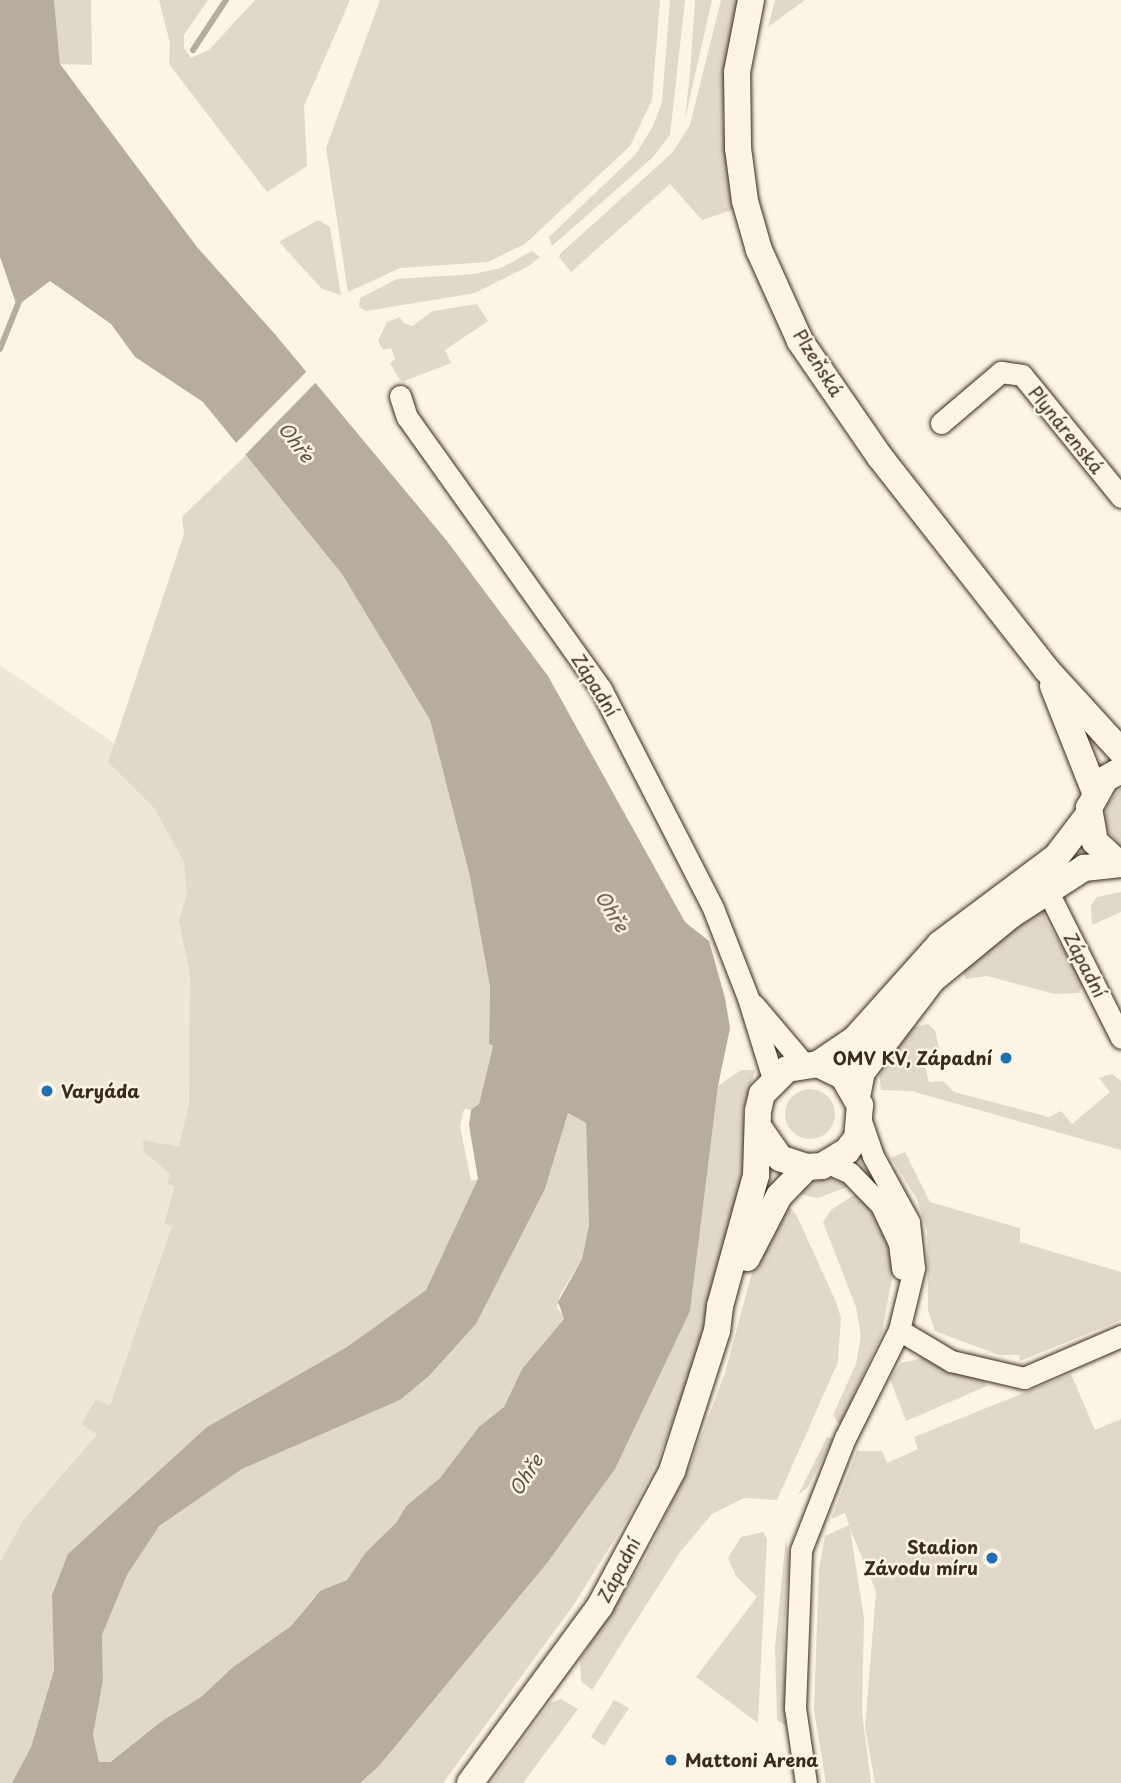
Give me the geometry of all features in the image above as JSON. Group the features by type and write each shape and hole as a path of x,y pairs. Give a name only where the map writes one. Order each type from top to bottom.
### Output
{"street":[{"name":"Plzeňská","path":"751,0 737,72 738,148 744,201 759,250 800,341 858,425 1046,669 1121,751"},
{"name":"Plynárenská","path":"941,423 1001,372 1022,375 1121,498"},
{"name":"Západní","path":"400,396 407,417 601,689 713,908 748,998 773,1079 758,1111 760,1129 756,1175 720,1306 717,1331"},
{"name":"Plzeňská","path":"1046,669 1092,803"},
{"path":"773,1079 811,1064 855,1039 940,944 1057,856 1092,803 1121,770"},
{"name":"Západní","path":"1092,803 1095,842 1120,864"},
{"name":"Západní","path":"470,1783 600,1606 671,1471 717,1331 762,1223 790,1182 847,1152 859,1110 862,1072 932,980 1011,915 1084,868 1120,864"},
{"name":"Západní","path":"1048,892 1121,1038"},
{"name":"Západní","path":"748,998 811,1064 843,1076 859,1110 873,1156 901,1200 913,1238 911,1294 900,1327 845,1438 801,1550 795,1697 806,1783"},
{"name":"Západní","path":"760,1129 780,1158 818,1165 861,1182 892,1224 903,1272 900,1327"},
{"path":"900,1327 951,1361 1024,1378 1121,1336"}],"shaded area":[{"path":"54,0 91,0 92,65 60,64"},
{"path":"159,0 208,0 184,35 184,48 191,58 209,50 255,0 350,0 304,106 307,166 267,192 169,64 170,43"},
{"path":"380,0 660,0 652,100 630,146 525,244 488,262 400,268 348,292 326,148"},
{"path":"670,0 685,0 670,135 652,158 552,246 549,237 636,154 653,126 662,102"},
{"path":"695,0 712,0 685,119 690,73"},
{"path":"721,0 739,0 725,77 723,126 735,209 702,220 670,184 571,272 559,257 561,253 672,153 690,125"},
{"path":"775,0 805,0 768,27"},
{"path":"318,220 330,227 341,295 322,289 279,242"},
{"path":"532,251 540,257 529,266 475,293 366,311 359,307 360,298 397,279 474,274 501,268"},
{"path":"477,304 488,321 445,350 451,363 402,382 390,363 395,359 391,348 383,350 378,341 387,322 400,317 403,323 412,326 433,311"},
{"path":"248,453 342,574 430,720 470,877 490,987 489,1044 493,1046 479,1104 474,1110 464,1109 460,1126 471,1181 479,1179 426,1290 347,1347 52,1595 54,1670 31,1747 12,1783 0,1783 0,1562 24,1519 97,1434 81,1424 96,1400 110,1406 172,1226 164,1224 175,1186 167,1184 170,1174 144,1152 143,1140 179,1147 189,1104 190,974 179,921 187,894 184,862 155,809 108,762 184,534 182,517"},
{"path":"0,665 146,765 183,806 207,1101 124,1401 24,1519 0,1562"},
{"path":"1121,788 1121,847 1106,828 1105,816 1107,804"},
{"path":"1121,892 1121,912 1092,925 1091,905 1097,897"},
{"path":"1043,909 1046,921 1084,981 1079,993 1055,994 987,976 966,979 963,971 987,942"},
{"path":"928,1024 935,1030 939,1048 921,1051 929,1082 943,1081 954,1092 1049,1117 1061,1111 1072,1124 1110,1092 1099,1078 1112,1074 1121,1081 1121,1150 911,1091 881,1090 879,1072 908,1029"},
{"path":"741,1070 755,1070 743,1113 750,1151 692,1371 657,1462 629,1516 573,1606 443,1783 360,1783 378,1767 690,1311 718,1086"},
{"path":"810,1089 828,1096 835,1114 828,1132 810,1139 792,1132 785,1114 792,1096"},
{"path":"568,1113 586,1123 589,1225 582,1259 560,1295 557,1307 565,1319 522,1369 504,1407 440,1478 406,1506 396,1523 366,1552 347,1580 313,1598 291,1626 233,1667 201,1697 162,1721 109,1762 99,1762 93,1735 103,1680 102,1635 127,1575 158,1526 242,1469 400,1400 429,1376 476,1324 545,1189"},
{"path":"905,1152 930,1202 1020,1228 1020,1242 1121,1272 1121,1320 1020,1361 1019,1355 999,1355 935,1331 928,1311 927,1231 917,1199 891,1158"},
{"path":"825,1177 852,1185 818,1198 794,1193"},
{"path":"860,1191 889,1238 893,1272 882,1333 840,1425 833,1415 856,1364 861,1336 856,1307 823,1222 831,1210"},
{"path":"784,1202 796,1214 836,1302 841,1318 838,1362 777,1500 744,1498 712,1514 680,1552 592,1690 581,1681 580,1660 645,1559 691,1463 725,1373 754,1265"},
{"path":"923,1358 982,1378 987,1386 906,1421 890,1379 901,1363"},
{"name":"Stadion Závodu míru","path":"1071,1374 1095,1430 1121,1419 1121,1783 875,1783 865,1728 876,1591 850,1529 864,1618 862,1712 871,1783 826,1783 814,1710 819,1569 825,1536 849,1525 845,1513 831,1519 857,1451 882,1451 887,1463 918,1449 914,1437"},
{"path":"827,1437 833,1439 808,1487 798,1495"},
{"path":"763,1532 767,1539 758,1723 696,1677 757,1597 736,1576 728,1558 741,1537"},
{"path":"786,1538 789,1559 784,1629 786,1726 777,1720 775,1647"},
{"path":"561,1699 578,1709 523,1783 491,1783 550,1703"},
{"path":"614,1700 629,1708 604,1746 591,1737"}],"water":[{"name":"Ohře","path":"0,0 54,0 60,64 197,247 274,333 447,541 548,676 685,922 709,941 725,998 730,1028 718,1086 690,1311 615,1469 547,1563 378,1767 360,1783 12,1783 31,1747 54,1670 52,1595 68,1554 207,1427 347,1347 426,1290 478,1179 469,1125 471,1110 479,1104 493,1046 489,1044 490,987 470,877 430,720 342,574 203,402 135,357 111,324 50,281 17,306 0,257","holes":["568,1113 586,1123 589,1225 582,1259 558,1302 564,1319 522,1369 504,1407 479,1427 440,1478 406,1506 396,1523 366,1552 347,1580 320,1591 291,1626 233,1667 201,1697 162,1721 110,1762 99,1762 93,1735 103,1680 102,1635 127,1575 159,1526 242,1469 400,1400 429,1376 476,1324 545,1189"]}],"pier":[{"path":"309,369 318,380 245,455 235,444"}],"waterway":[{"path":"193,50 226,0"},
{"path":"0,349 20,299"}],"place":[{"name":"OMV KV, Západní","path":"1006,1058"},
{"name":"Varyáda","path":"47,1091"},
{"name":"Stadion Závodu míru","path":"992,1558"},
{"name":"Mattoni Arena","path":"671,1760"}]}
